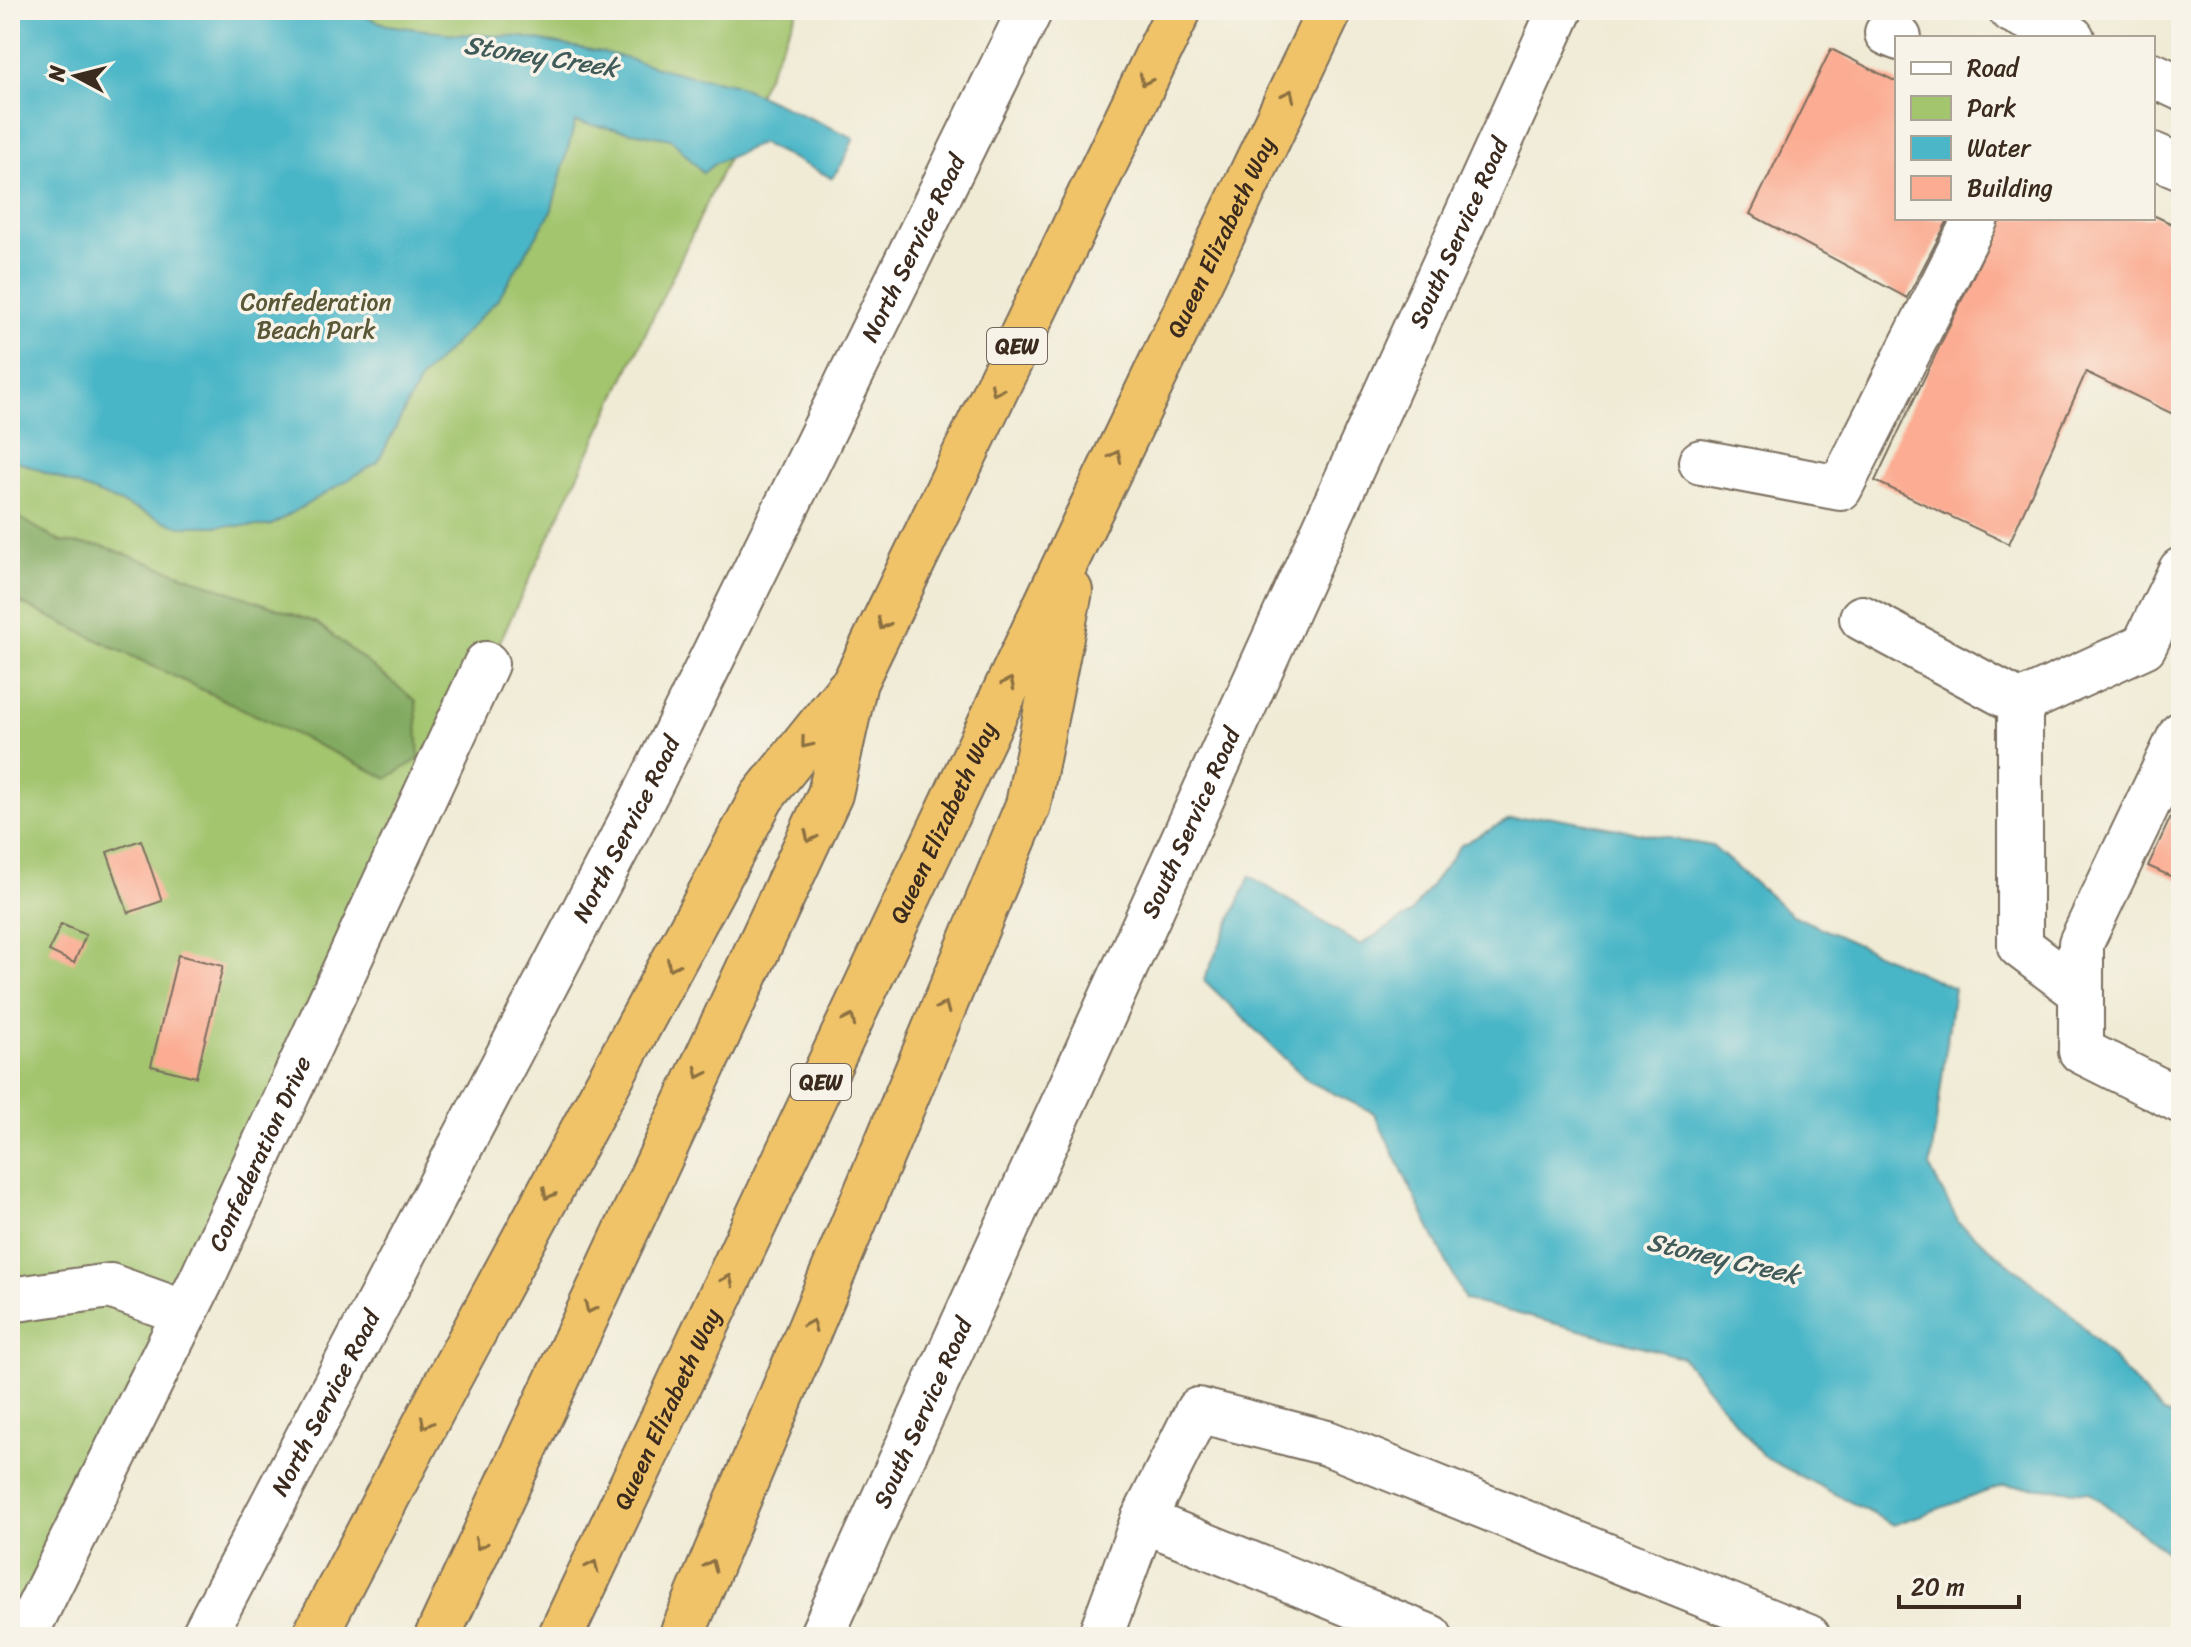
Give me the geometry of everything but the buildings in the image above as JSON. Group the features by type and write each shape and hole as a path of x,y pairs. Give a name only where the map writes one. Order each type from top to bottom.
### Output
{"highway":[{"name":"QEW","path":"437,1637 830,794 855,682 1179,10"},
{"name":"Queen Elizabeth Way","path":"560,1637 1083,526 1330,10"},
{"path":"681,1637 1028,805 1083,526"},
{"path":"314,1637 453,1370 762,797 855,682"}],"street":[{"name":"North Service Road","path":"203,1637 649,787 1030,10"},
{"name":"South Service Road","path":"821,1637 1560,10"},
{"path":"2011,10 2067,36"},
{"path":"2155,76 2181,88"},
{"path":"2155,156 2181,167"},
{"path":"1701,462 1840,488 1975,220"},
{"path":"2020,703 2144,646 2181,570"},
{"path":"1862,618 2020,703"},
{"name":"Confederation Drive","path":"24,1637 185,1313 486,664"},
{"path":"2020,703 2020,946 2081,992"},
{"path":"2181,734 2081,943 2081,1051 2181,1101"},
{"path":"10,1300 110,1286 185,1313"},
{"path":"1100,1637 1143,1520 1198,1410 1327,1443 1808,1637"},
{"path":"1143,1520 1430,1637"}],"green space":[{"name":"Confederation Beach Park","path":"10,10 798,10 63,1567 10,1637"},
{"path":"10,512 61,542 103,546 317,623 416,701 419,759 387,778 10,598"}],"water":[{"name":"Stoney Creek","path":"10,10 349,10 387,25 454,34 522,37 607,53 682,74 734,84 854,138 832,178 761,143 716,163 703,173 671,139 575,122 551,212 498,299 421,378 378,462 270,526 177,526 10,458"},
{"name":"Stoney Creek","path":"1547,816 1712,846 1792,915 1954,988 1930,1168 1959,1223 2074,1317 2163,1413 2181,1418 2181,1563 2089,1492 2004,1485 1894,1525 1764,1457 1682,1357 1465,1300 1374,1113 1308,1081 1204,980 1250,876 1360,945 1410,914 1461,845 1508,820"}]}
